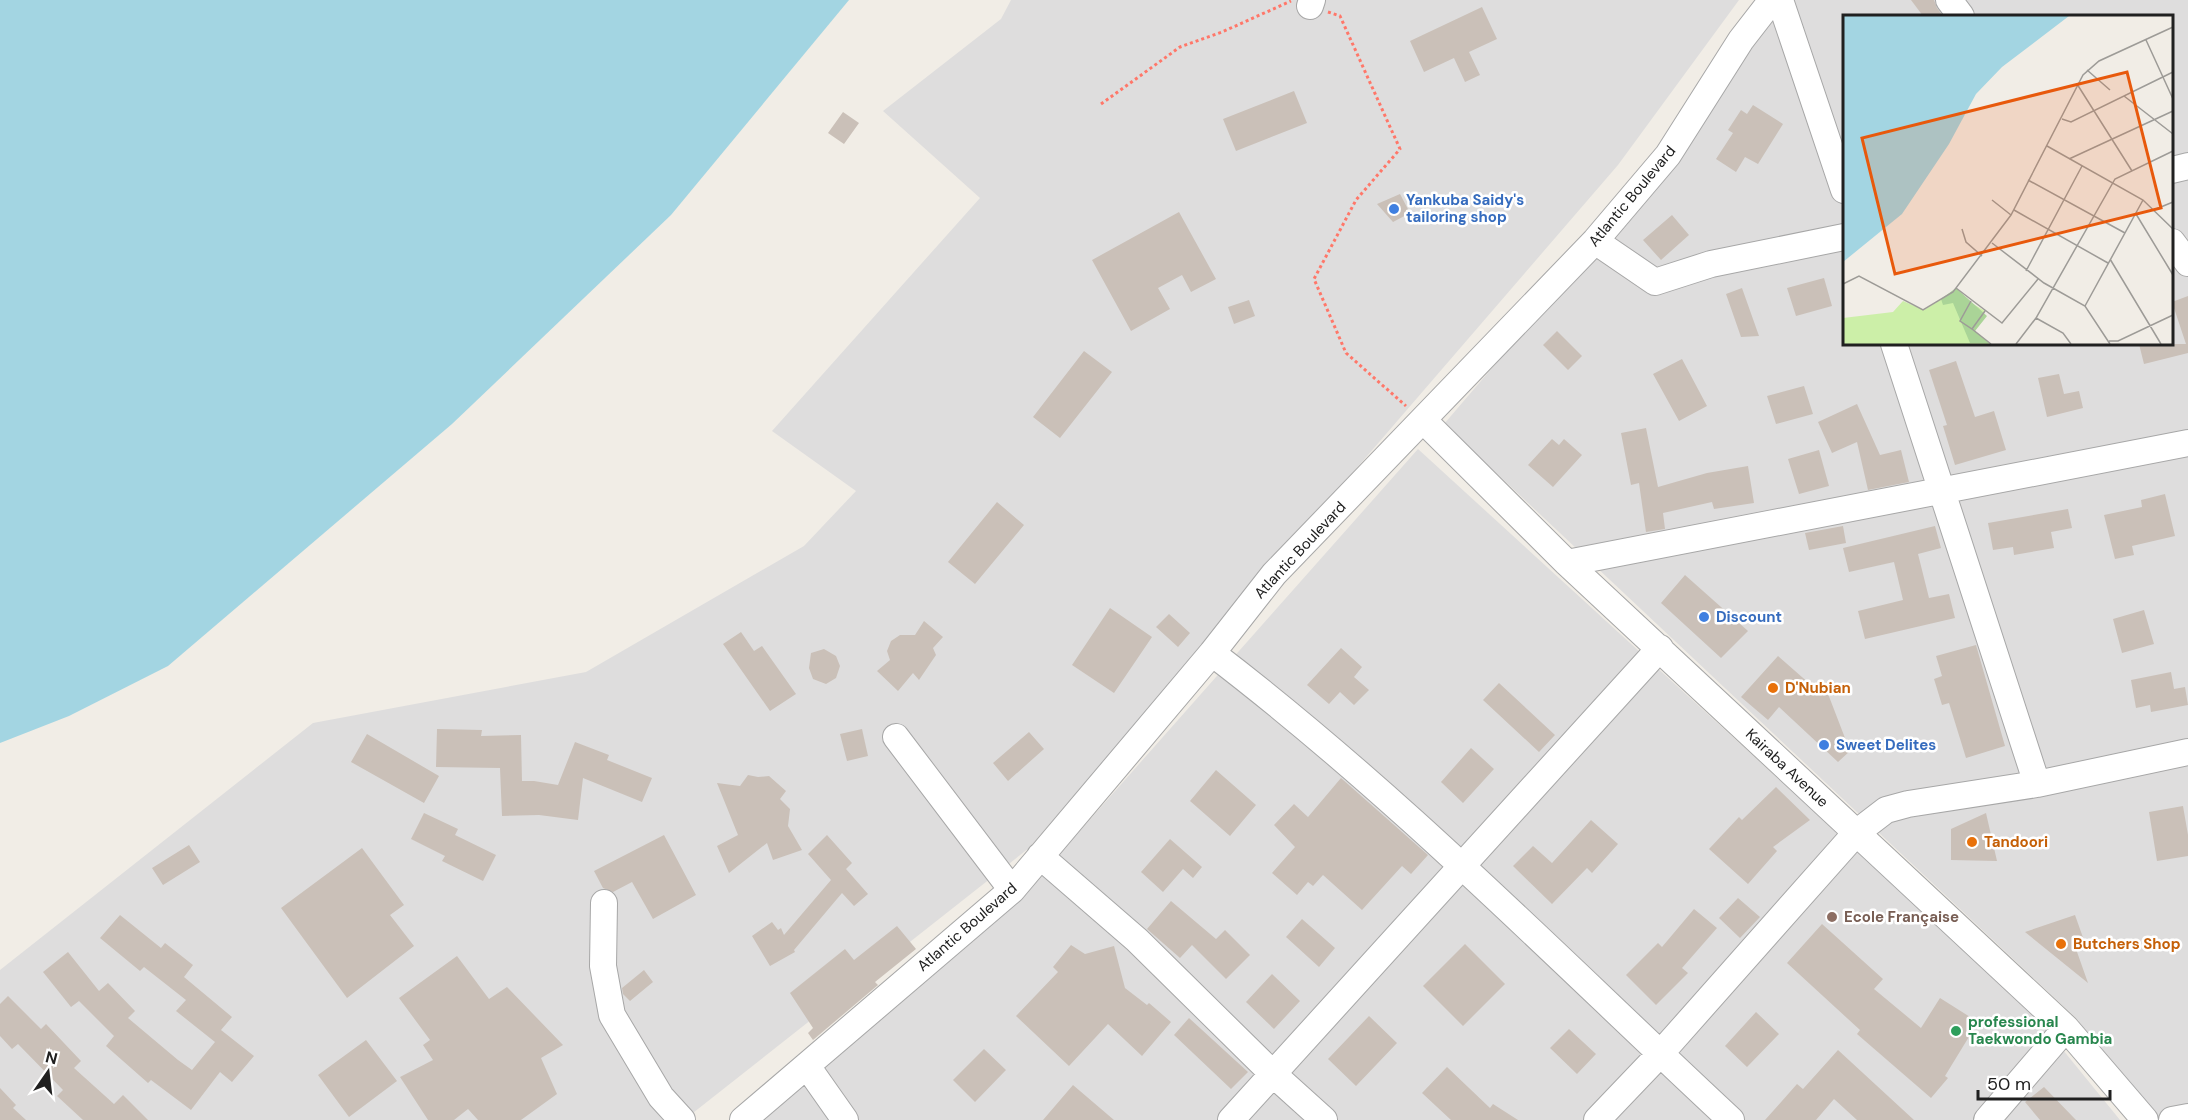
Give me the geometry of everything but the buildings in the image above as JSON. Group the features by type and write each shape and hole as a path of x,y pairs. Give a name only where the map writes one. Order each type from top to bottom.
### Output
{"street":[{"name":"Atlantic Boulevard","path":"743,1120 1012,890 1212,653 1274,574 1424,421 1595,241 1668,155 1741,40 1773,0"},
{"path":"1780,0 1843,184"},
{"path":"1949,0 1960,15"},
{"path":"2173,170 2188,166"},
{"path":"1595,241 1655,282 1711,264 1843,237"},
{"path":"2173,243 2188,263"},
{"path":"1894,345 2037,784"},
{"name":"Kairaba Avenue","path":"1424,421 1567,563 2066,1028 2145,1120"},
{"path":"1567,563 2188,443"},
{"path":"1231,1120 1660,648"},
{"path":"1212,653 1271,697 1463,865 1731,1120"},
{"path":"896,737 1012,890"},
{"path":"1597,1120 1660,1054 1856,833 1886,810 1908,804 2037,784 2188,752"},
{"path":"1040,856 1137,940 1273,1074 1324,1120"},
{"path":"604,903 603,966 612,1015 661,1097 682,1120"},
{"path":"1988,1120 2066,1028"},
{"path":"807,1066 845,1120"},
{"path":"2172,1120 2188,1117"}],"path":[{"path":"1101,104 1180,47 1305,2 1340,16 1400,149 1356,200 1314,279 1346,353 1424,421"}],"shaded area":[{"path":"1011,0 1739,0 1618,165 1029,848 684,1120 0,1120 0,970 313,723 586,672 804,546 856,491 772,431 980,198 883,111 1001,19"},
{"path":"1778,0 2188,0 2188,1120 2157,1120 2076,1018 1444,424 1668,163"},
{"path":"1418,449 2028,1007 2120,1120 745,1120 1023,895"}],"water":[{"path":"0,0 849,0 671,215 452,424 168,666 69,716 0,743"}],"place":[{"name":"Yankuba Saidy's tailoring shop","path":"1394,209"},
{"name":"Discount","path":"1704,617"},
{"name":"D'Nubian","path":"1773,688"},
{"name":"Sweet Delites","path":"1824,745"},
{"name":"Tandoori","path":"1972,842"},
{"name":"Ecole Française","path":"1832,917"},
{"name":"Butchers Shop","path":"2061,944"},
{"name":"professional Taekwondo Gambia","path":"1956,1031"}]}
